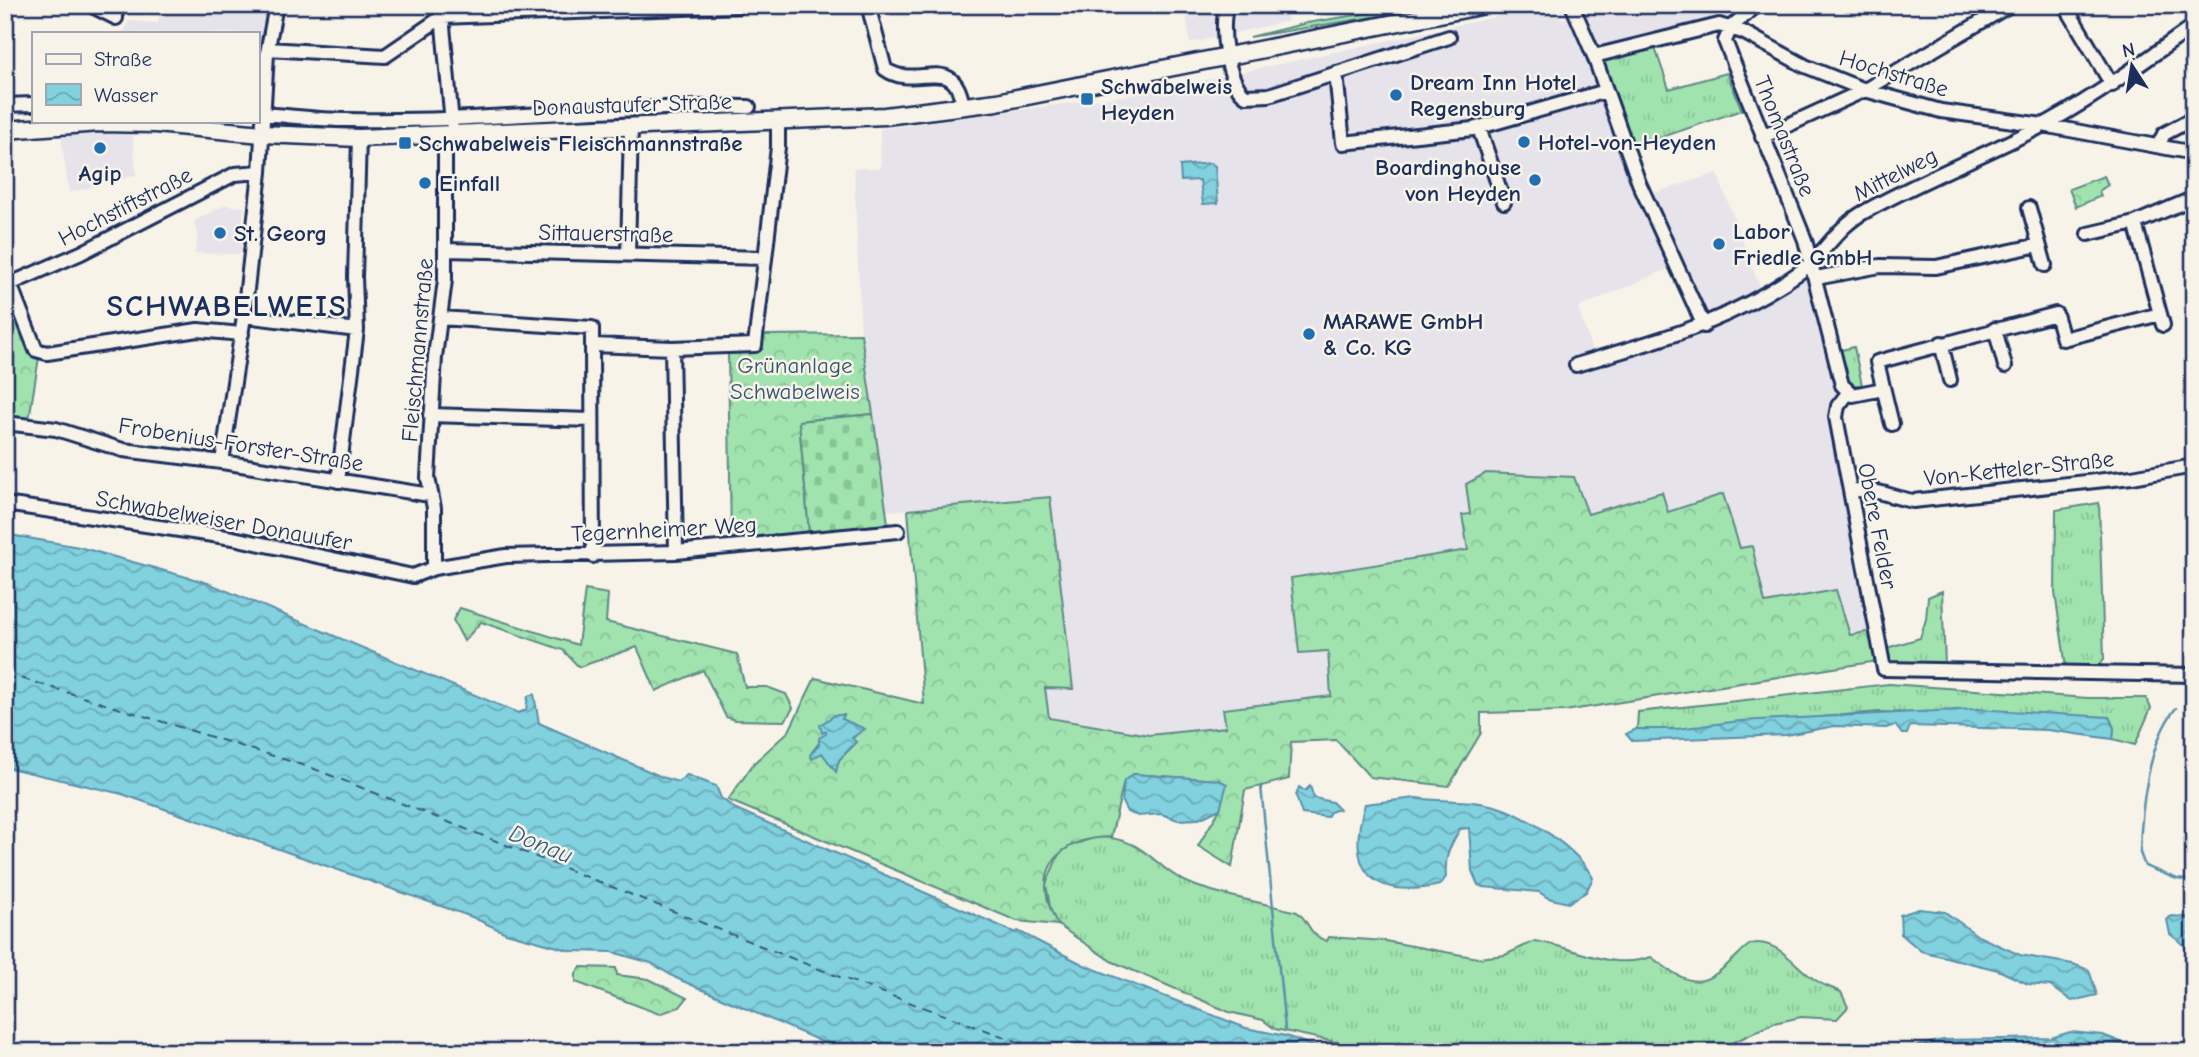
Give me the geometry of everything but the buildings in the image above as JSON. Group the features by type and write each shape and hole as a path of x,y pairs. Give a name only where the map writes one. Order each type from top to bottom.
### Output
{"main road":[{"name":"Donaustaufer Straße","path":"5,130 121,123 262,134 359,138 450,129 778,122 963,107 1485,5"}],"street":[{"path":"90,5 116,18"},
{"path":"222,462 242,334 260,172 268,49 276,5"},
{"path":"868,5 885,69 901,76 945,76 958,86 963,107"},
{"path":"1227,5 1223,26 1228,57 1234,84 1246,96 1269,95 1449,37"},
{"path":"1572,5 1594,56 1639,183 1704,326"},
{"path":"1594,56 1719,25 1731,27 1757,5"},
{"path":"1762,137 1865,90 2010,5"},
{"path":"268,49 385,56 442,11 738,6"},
{"path":"2069,7 2112,85"},
{"name":"Fleischmannstraße","path":"434,568 430,415 446,250 450,129 442,11"},
{"name":"Mittelweg","path":"1576,365 1704,326 1762,298 1811,261 1856,216 2043,125 2112,85 2194,26"},
{"name":"Hochstraße","path":"1731,27 1805,66 1865,90 1941,111 2043,125 2194,153"},
{"name":"Thomastraße","path":"1731,27 1725,41 1811,261"},
{"path":"1330,75 1343,143 1479,128 1606,91"},
{"path":"5,105 32,104"},
{"name":"Donaustaufer Straße","path":"262,114 450,129 622,108 749,107"},
{"path":"2158,146 2164,134 2194,118"},
{"path":"592,345 672,348 755,345 778,147 778,122"},
{"path":"628,254 631,126"},
{"path":"1479,128 1504,202"},
{"path":"338,481 357,330 355,277 359,138"},
{"name":"Hochstiftstraße","path":"242,334 198,330 47,353 36,350 31,341 10,284 81,253 235,174 260,172"},
{"path":"2088,234 2135,223 2194,198"},
{"path":"2029,208 2045,265"},
{"path":"1892,424 1877,362 2062,313 2063,339 2162,320 2135,223"},
{"path":"1816,278 1880,266 1937,267 2039,245"},
{"name":"Sittauerstraße","path":"446,250 765,258"},
{"path":"1811,261 1842,385 1848,393 1859,395 1883,388"},
{"path":"244,316 357,330"},
{"path":"440,318 592,328 593,556"},
{"path":"1995,329 2005,366"},
{"path":"1941,343 1950,380"},
{"path":"672,348 676,552"},
{"name":"Obere Felder","path":"1848,393 1836,411 1884,669 2194,675"},
{"path":"430,415 592,420"},
{"name":"Frobenius-Forster-Straße","path":"5,423 56,429 123,450 222,462 430,495"},
{"name":"Von-Ketteler-Straße","path":"1850,491 1878,489 1891,497 1913,501 2132,477 2194,466"},
{"name":"Schwabelweiser Donauufer","path":"5,505 233,538 401,575 413,576 434,568"},
{"name":"Tegernheimer Weg","path":"434,568 506,555 593,556 676,552 898,531"}],"shaded area":[{"path":"160,5 253,5 280,9 273,109 259,107 259,32 124,32 129,21 158,23"},
{"path":"1185,5 1284,5 1288,21 1190,43"},
{"path":"1590,5 1703,5 1711,12 1713,20 1599,50 1651,194 1717,173 1760,288 1714,313 1706,312 1679,264 1578,308 1596,363 1703,332 1727,321 1810,271 1839,389 1828,405 1872,631 1850,635 1836,590 1765,603 1753,546 1740,549 1668,513 1661,492 1588,514 1463,515 1468,550 1291,578 1298,653 1328,650 1332,697 1224,709 1226,727 1149,735 1049,718 1044,687 1073,689 1050,497 886,511 861,334 854,168 881,168 880,129 1145,93 1537,8 1564,19 1585,12"},
{"path":"132,130 136,175 69,193 61,137 79,131"},
{"name":"St. Georg","path":"225,205 244,207 240,254 195,253 198,237 194,221"}],"green space":[{"path":"1418,5 1446,5 1250,37 1307,23"},
{"path":"1654,45 1669,89 1727,73 1742,110 1633,147 1602,59"},
{"path":"2104,176 2108,185 2099,191 2101,196 2076,207 2069,189"},
{"path":"5,289 25,341 39,357 29,420 5,415"},
{"name":"Grünanlage Schwabelweis","path":"861,334 873,414 799,421 809,532 731,538 728,353 760,351 764,335"},
{"path":"1854,347 1862,385 1848,385 1837,351"},
{"path":"873,414 888,524 809,532 799,421"},
{"path":"1486,473 1574,477 1588,514 1662,492 1668,512 1723,494 1740,548 1752,546 1765,603 1836,590 1850,635 1872,631 1878,661 1565,711 1481,713 1481,733 1449,786 1370,777 1336,740 1291,742 1289,779 1245,790 1232,867 1198,846 1220,809 1226,784 1218,780 1133,774 1124,781 1111,837 1075,844 1053,862 1047,875 1046,890 1058,925 1017,921 728,800 754,763 789,731 815,678 924,704 908,510 1050,497 1073,689 1045,688 1049,718 1149,735 1226,727 1223,709 1331,696 1328,651 1299,653 1291,578 1468,550 1462,515 1470,514 1466,484","holes":["835,715 843,716 841,719 849,723 855,736 852,739 856,743 839,760 836,771 822,753 812,752 826,734 828,721"]},
{"path":"2099,503 2104,659 2096,668 2066,667 2055,593 2056,510"},
{"path":"585,590 608,594 606,622 737,654 745,687 767,687 786,694 793,708 785,721 735,720 726,717 703,670 656,691 637,647 579,667 563,650 481,622 464,641 453,620 460,608 578,645"},
{"path":"1942,591 1945,665 1890,663 1887,648 1920,638 1926,619 1928,597"},
{"path":"1889,684 2088,698 2146,698 2151,708 2135,745 2113,739 2114,728 2109,717 1879,712 1677,729 1637,729 1638,712"},
{"path":"1096,837 1128,842 1169,872 1196,886 1297,912 1315,935 1327,941 1329,937 1385,941 1478,958 1505,955 1535,941 1607,960 1636,961 1651,957 1678,975 1698,981 1717,973 1747,947 1759,943 1776,948 1817,981 1841,992 1848,1007 1837,1019 1801,1017 1774,1023 1728,1045 1690,1052 1382,1052 1275,1029 1263,1020 1229,1012 1111,961 1058,925 1051,913 1046,884 1061,849"},
{"path":"581,967 616,968 617,975 649,979 687,998 680,1007 659,1014 576,982 576,973"}],"water":[{"path":"1211,163 1215,166 1218,203 1203,204 1200,180 1181,181 1180,166"},
{"name":"Donau","path":"5,534 79,547 208,583 518,713 526,710 528,696 534,694 539,723 662,777 678,782 687,775 716,786 721,798 734,808 1016,933 1018,931 1084,965 1246,1028 1286,1036 1330,1052 845,1052 676,978 651,963 612,952 572,951 506,933 472,917 122,794 5,767"},
{"path":"1976,709 2109,717 2114,728 2113,739 2047,730 1910,726 1907,734 1902,734 1895,725 1886,728 1835,726 1786,735 1632,741 1626,734 1636,729 1677,729 1740,721"},
{"path":"835,715 844,715 842,719 865,729 852,738 856,742 839,760 836,772 822,753 812,759 810,755 819,745 819,738 826,734 826,731 822,733 820,725"},
{"path":"1133,774 1219,780 1227,784 1220,809 1199,819 1178,820 1161,814 1138,816 1127,812 1122,802 1124,781"},
{"path":"1310,786 1314,798 1332,802 1339,809 1330,812 1327,817 1302,814 1296,796 1299,787 1305,791"},
{"path":"1416,798 1488,804 1524,818 1565,845 1586,867 1593,878 1586,892 1568,903 1548,898 1539,892 1478,885 1472,871 1469,828 1460,829 1453,841 1448,852 1446,877 1440,885 1416,889 1396,888 1381,883 1369,875 1362,863 1359,847 1360,827 1365,804"},
{"path":"1919,909 1945,912 1978,936 2020,955 2073,964 2089,970 2097,995 2072,1001 2050,986 2028,984 1998,970 1921,951 1901,934 1900,915"},
{"path":"2171,916 2194,918 2194,953 2170,934 2167,920"},
{"path":"2070,1032 2103,1035 2131,1046 2173,1052 1843,1052 1904,1049 1943,1040 2051,1038"}],"waterway":[{"path":"2176,708 2159,739 2148,777 2140,853 2145,866 2177,879 2194,881"},
{"path":"1261,786 1285,1029"}],"ferry route":[{"path":"5,677 24,679 312,768 829,973 1046,1052"}],"place":[{"name":"Dream Inn Hotel Regensburg","path":"1396,95"},
{"name":"Schwabelweis Heyden","path":"1087,99"},
{"name":"Hotel-von-Heyden","path":"1524,142"},
{"name":"Schwabelweis Fleischmannstraße","path":"405,143"},
{"name":"Agip","path":"100,148"},
{"name":"Boardinghouse von Heyden","path":"1535,180"},
{"name":"Einfall","path":"425,183"},
{"name":"St. Georg","path":"220,233"},
{"name":"Labor Friedle GmbH","path":"1719,244"},
{"name":"MARAWE GmbH & Co. KG","path":"1309,334"}],"district":[{"name":"SCHWABELWEIS","path":"227,306"}]}
